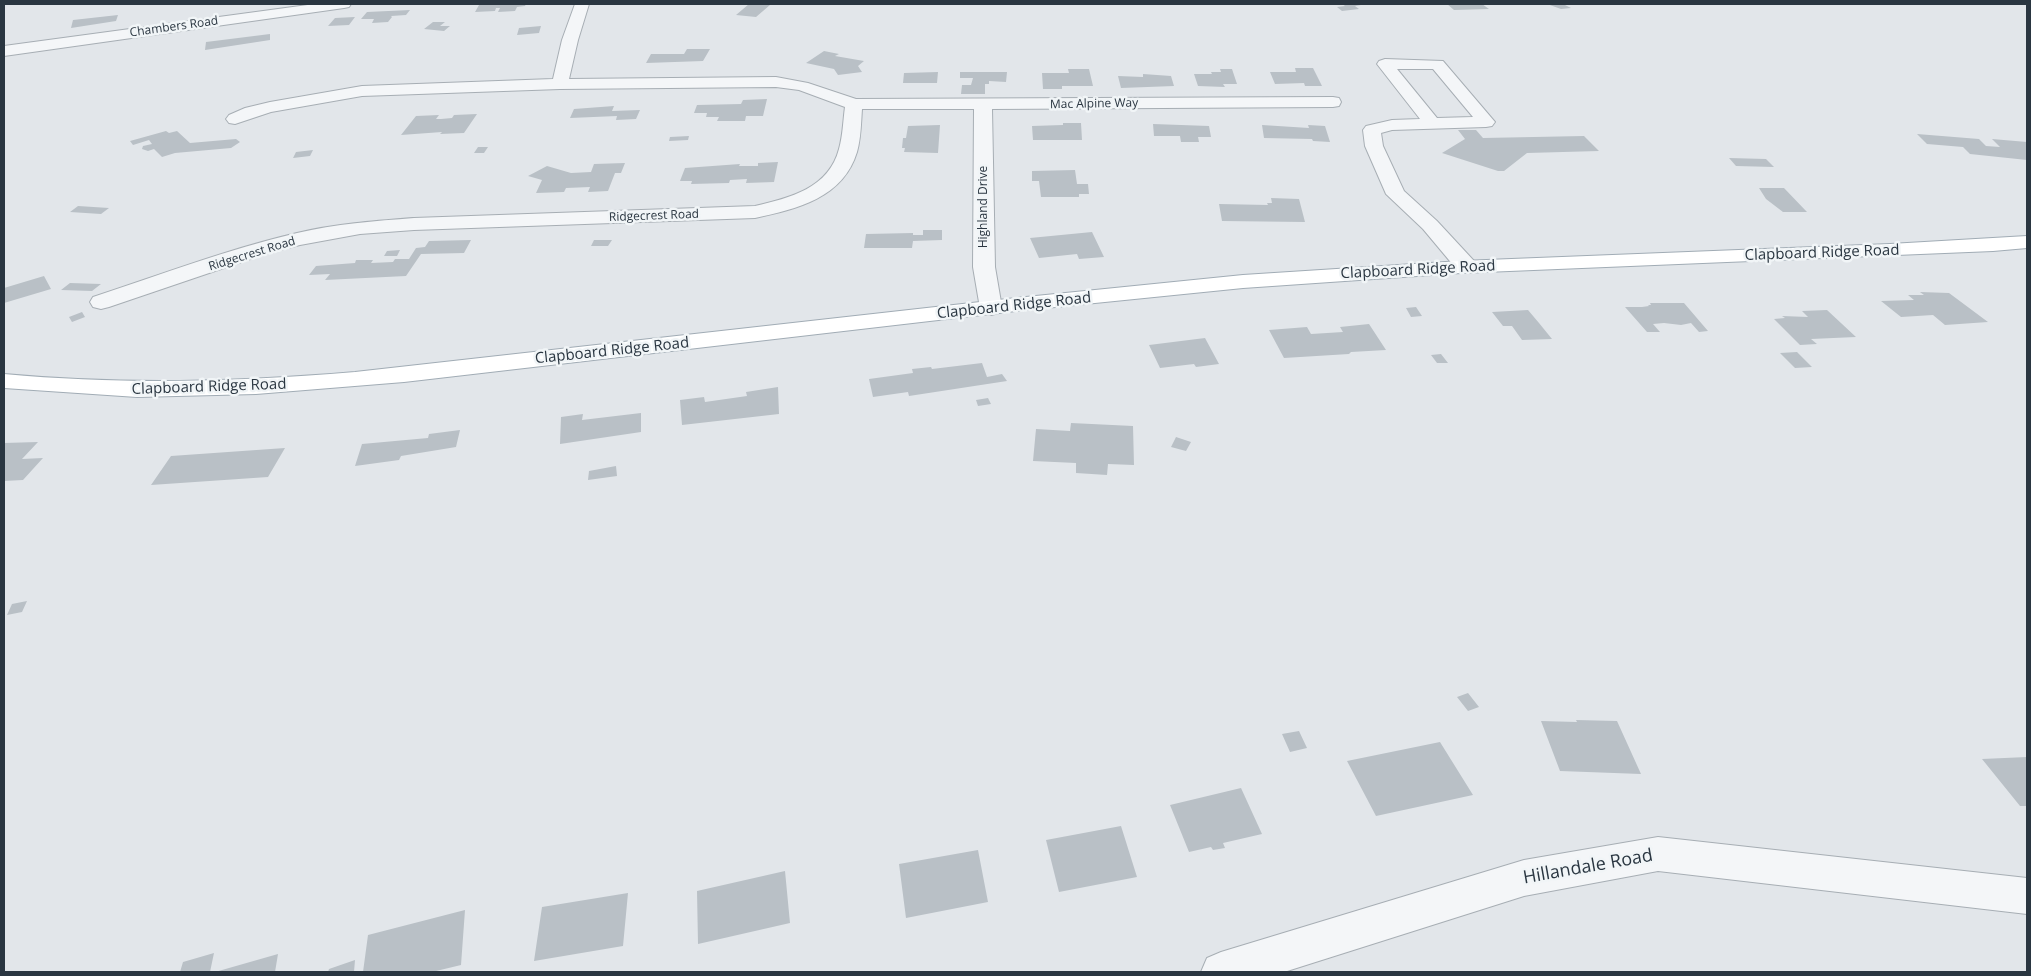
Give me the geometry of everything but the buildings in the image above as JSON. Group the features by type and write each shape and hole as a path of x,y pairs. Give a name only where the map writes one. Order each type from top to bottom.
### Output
{"main road":[{"name":"Clapboard Ridge Road","path":"4,381 107,389 157,390 256,387 417,373 991,308 1269,279 1468,267 1892,250 2027,242"}],"street":[{"name":"Chambers Road","path":"4,52 344,4"},
{"path":"560,84 570,40 582,4"},
{"path":"1432,123 1385,64 1437,64 1486,122 1392,125 1372,130 1374,146 1396,194 1430,226 1468,267"},
{"path":"235,119 250,112 270,107 362,91 560,84 776,82 802,86 854,104"},
{"name":"Mac Alpine Way","path":"854,104 983,105 1333,102"},
{"name":"Ridgecrest Road","path":"101,302 264,248 299,239 360,228 414,224 755,212 792,204 823,188 840,169 848,151 854,104"},
{"name":"Highland Drive","path":"983,105 984,267 991,308"},
{"name":"Hillandale Road","path":"1221,972 1524,878 1658,854 2027,896"}]}
